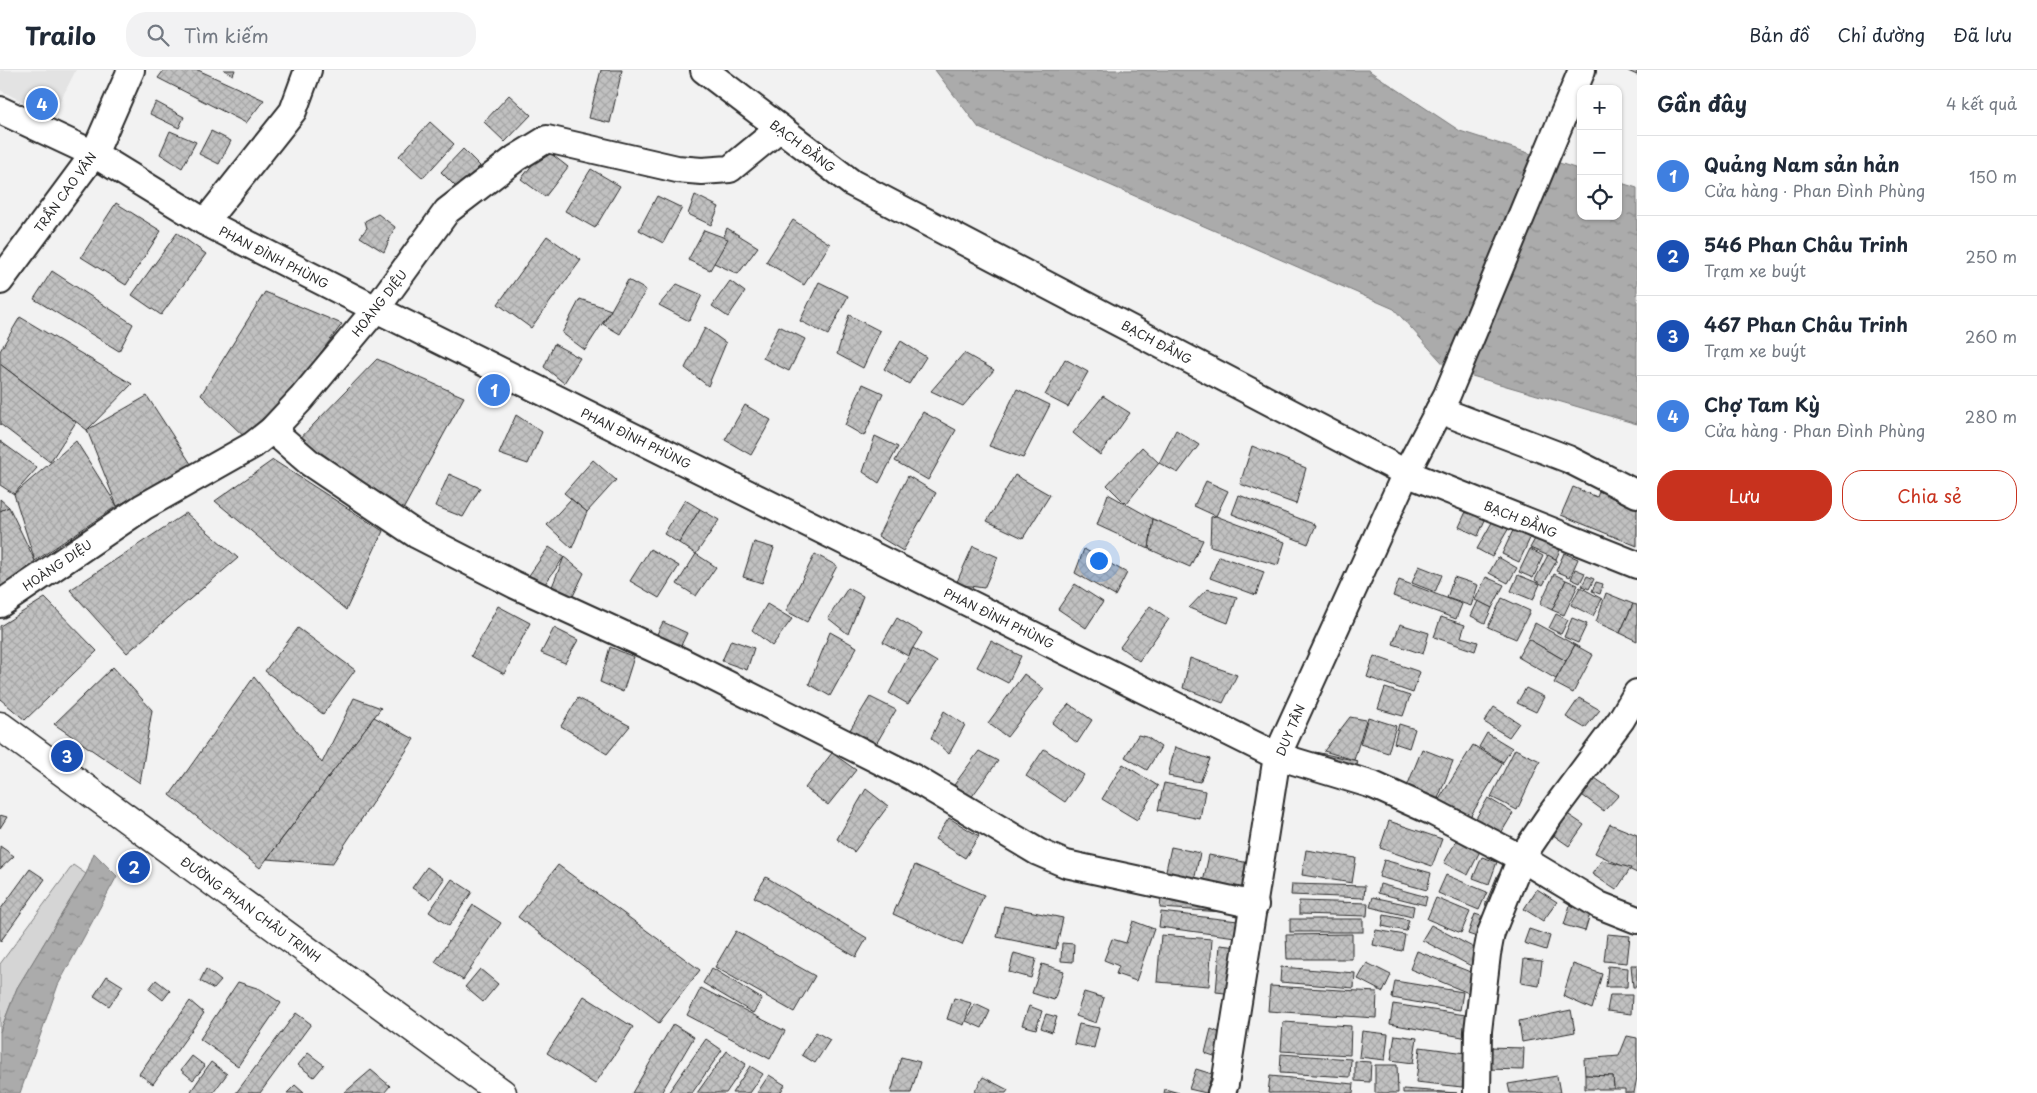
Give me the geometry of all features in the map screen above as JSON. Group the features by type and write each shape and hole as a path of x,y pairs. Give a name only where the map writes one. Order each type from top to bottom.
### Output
{"main road":[{"name":"ĐƯỜNG PHAN CHÂU TRINH","path":"0,726 502,1093"}],"street":[{"name":"TRẦN CAO VÂN","path":"0,281 94,154 131,70"},
{"path":"205,222 293,111 308,70"},
{"name":"BẠCH ĐẰNG","path":"704,70 852,183 1406,473 1637,565"},
{"name":"DUY TÂN","path":"1221,1093 1225,1084 1255,905 1277,756 1406,473 1443,402 1579,78"},
{"name":"PHAN ĐÌNH PHÙNG","path":"0,110 94,154 205,222 376,309 1277,756 1373,785 1433,812 1521,858 1599,905 1637,920"},
{"name":"HOÀNG DIỆU","path":"0,604 143,507 253,445 272,430 302,399 376,309 447,211 516,158 547,139 677,169 702,171 730,169 780,128"},
{"path":"1443,402 1568,459 1637,494"},
{"path":"272,430 310,463 417,535 515,585 681,661 912,777 1038,852 1066,864 1255,905"},
{"path":"1477,1093 1478,1031 1487,954 1491,933 1521,858 1551,814 1616,727 1637,693"}],"shaded area":[{"path":"0,70 76,70 52,117 0,90"},
{"path":"73,865 86,874 17,988 0,1032 0,964"}],"water":[{"path":"935,70 1368,70 1460,131 1577,169 1577,220 1622,220 1622,183 1637,188 1637,424 1448,369 1394,309 979,128"},
{"path":"94,853 117,876 58,985 20,1093 0,1093 0,1032 17,988 86,874"}],"building":[{"path":"164,70 198,70 264,100 246,123 158,78"},
{"path":"224,70 235,70 233,75"},
{"path":"601,70 622,70 610,123 589,118"},
{"path":"1637,70 1637,75 1628,71"},
{"path":"509,95 531,115 505,142 484,122"},
{"path":"156,102 184,117 179,128 150,114"},
{"path":"430,122 454,144 423,178 399,156"},
{"path":"170,131 196,142 182,168 160,154"},
{"path":"211,131 231,141 219,164 199,154"},
{"path":"463,149 480,166 458,189 441,172"},
{"path":"545,149 568,167 545,197 521,179"},
{"path":"591,169 620,186 595,228 565,211"},
{"path":"695,195 719,207 711,225 688,214"},
{"path":"657,196 682,208 663,243 639,230"},
{"path":"116,203 161,231 126,285 81,257"},
{"path":"378,214 395,227 384,252 360,237 367,228 365,221"},
{"path":"793,220 830,244 804,285 766,262"},
{"path":"727,228 758,247 738,274 714,263"},
{"path":"704,230 728,239 710,270 688,260"},
{"path":"177,233 206,254 161,315 132,295"},
{"path":"547,236 581,260 531,328 498,304"},
{"path":"52,271 133,324 119,351 34,299"},
{"path":"628,280 646,290 620,334 603,324"},
{"path":"730,281 745,292 728,317 712,306"},
{"path":"819,282 848,296 828,335 800,321"},
{"path":"677,284 702,295 689,321 659,305"},
{"path":"265,292 342,324 253,445 201,395"},
{"path":"580,299 611,310 585,350 562,333"},
{"path":"849,315 880,331 863,368 837,354"},
{"path":"20,317 132,384 87,430 0,364 0,351"},
{"path":"779,326 805,339 789,371 763,358"},
{"path":"705,328 726,343 708,386 685,368"},
{"path":"901,341 926,357 909,384 884,369"},
{"path":"554,344 580,358 564,383 544,367"},
{"path":"964,353 994,370 963,406 931,391"},
{"path":"377,359 464,397 399,517 287,452"},
{"path":"1065,359 1088,372 1068,407 1045,395"},
{"path":"0,364 76,422 50,462 0,424"},
{"path":"863,384 883,393 864,436 845,425"},
{"path":"1017,389 1050,405 1023,458 989,446"},
{"path":"147,396 193,467 117,506 87,430"},
{"path":"1103,396 1130,413 1100,455 1073,433"},
{"path":"745,405 771,420 751,455 725,440"},
{"path":"923,412 956,430 928,480 895,461"},
{"path":"516,415 542,432 528,464 499,454"},
{"path":"1176,430 1199,445 1178,473 1159,463"},
{"path":"875,436 898,447 879,483 863,472"},
{"path":"0,441 37,468 14,494 0,485"},
{"path":"76,441 117,506 35,561 14,494"},
{"path":"1252,446 1306,468 1296,504 1240,484"},
{"path":"1142,447 1159,463 1126,504 1107,485"},
{"path":"273,460 383,531 346,610 215,501"},
{"path":"593,460 616,480 587,512 564,493"},
{"path":"449,474 480,488 463,517 435,506"},
{"path":"1015,475 1050,495 1023,538 987,521"},
{"path":"908,476 936,493 903,551 878,536"},
{"path":"1206,481 1228,491 1216,516 1194,506"},
{"path":"1603,481 1637,495 1637,546 1561,515 1573,487 1597,497"},
{"path":"1108,494 1153,519 1149,549 1097,525"},
{"path":"1239,495 1316,525 1308,544 1232,514"},
{"path":"0,499 9,507 0,511"},
{"path":"571,499 587,512 572,548 547,525"},
{"path":"685,500 700,509 679,543 664,534"},
{"path":"1469,505 1488,513 1478,536 1459,527"},
{"path":"9,507 35,561 0,588 0,511"},
{"path":"700,509 719,520 696,554 679,543"},
{"path":"186,513 238,558 127,653 70,590"},
{"path":"1216,516 1285,542 1278,565 1210,546 1211,517"},
{"path":"1495,517 1510,526 1492,557 1477,549"},
{"path":"1153,519 1203,540 1190,567 1149,549"},
{"path":"1515,526 1532,534 1519,562 1502,554"},
{"path":"1536,537 1560,550 1556,559 1530,548"},
{"path":"754,542 774,548 762,583 743,577"},
{"path":"973,546 998,557 984,588 956,584"},
{"path":"549,547 564,557 535,598 520,588"},
{"path":"650,549 679,566 659,598 630,581"},
{"path":"1084,549 1127,573 1115,596 1075,573"},
{"path":"1530,549 1543,556 1533,578 1519,572"},
{"path":"1564,553 1578,559 1570,577 1556,571"},
{"path":"696,554 716,567 696,596 677,584"},
{"path":"815,554 837,566 807,622 786,611"},
{"path":"1548,555 1557,560 1543,585 1535,580"},
{"path":"1219,556 1264,572 1256,595 1210,578"},
{"path":"564,557 584,573 564,615 547,599"},
{"path":"1498,557 1517,568 1508,583 1489,573"},
{"path":"1419,566 1442,575 1435,592 1412,583"},
{"path":"1575,569 1585,573 1580,583 1571,579"},
{"path":"1554,574 1566,580 1552,610 1540,604"},
{"path":"1518,575 1540,584 1533,600 1511,591"},
{"path":"1587,576 1594,579 1589,589 1582,586"},
{"path":"1454,577 1478,585 1471,606 1447,598"},
{"path":"1486,577 1504,585 1492,608 1475,600"},
{"path":"1399,580 1462,604 1456,619 1393,596"},
{"path":"1566,580 1578,585 1564,615 1552,610"},
{"path":"1596,582 1603,584 1600,594 1592,591"},
{"path":"1075,584 1103,602 1086,628 1058,609"},
{"path":"1580,587 1602,599 1593,616 1571,605"},
{"path":"848,588 863,596 848,634 828,618"},
{"path":"1207,589 1237,597 1228,623 1189,608"},
{"path":"1606,593 1633,604 1620,633 1596,622"},
{"path":"45,598 97,651 25,720 0,699 0,626"},
{"path":"1502,598 1530,611 1516,639 1488,627"},
{"path":"1478,601 1492,608 1485,623 1471,616"},
{"path":"767,604 792,619 772,646 752,630"},
{"path":"1633,604 1637,605 1637,641 1620,633"},
{"path":"498,606 530,623 504,674 471,656"},
{"path":"1150,606 1169,619 1139,661 1120,647"},
{"path":"1556,614 1568,620 1561,634 1549,628"},
{"path":"1441,617 1465,625 1461,637 1478,642 1475,651 1434,637"},
{"path":"897,618 922,633 908,656 883,642"},
{"path":"1572,618 1587,624 1578,643 1564,637"},
{"path":"663,622 687,633 672,664 648,652"},
{"path":"1535,623 1575,645 1566,661 1528,639"},
{"path":"1400,624 1429,633 1423,654 1393,644"},
{"path":"298,628 355,670 323,714 265,671"},
{"path":"554,628 578,640 565,663 541,653"},
{"path":"830,632 857,647 830,696 809,684"},
{"path":"1528,639 1566,661 1556,679 1518,657"},
{"path":"731,640 754,648 747,670 722,661"},
{"path":"991,641 1021,656 1008,683 977,667"},
{"path":"1575,645 1593,655 1573,693 1554,683"},
{"path":"610,647 634,657 623,692 600,682"},
{"path":"913,648 937,662 908,704 889,693"},
{"path":"1374,656 1420,672 1413,693 1367,677"},
{"path":"1190,658 1237,675 1223,703 1183,688"},
{"path":"113,667 152,710 140,783 54,724"},
{"path":"1024,674 1044,689 1007,737 988,723"},
{"path":"254,677 322,763 354,698 381,708 260,868 170,795"},
{"path":"1385,688 1410,696 1403,716 1378,709"},
{"path":"1526,688 1544,697 1536,712 1517,703"},
{"path":"870,697 896,710 869,756 842,743"},
{"path":"578,698 630,726 607,754 561,726"},
{"path":"1579,698 1600,710 1585,728 1566,717"},
{"path":"1069,704 1092,720 1077,743 1052,723"},
{"path":"1494,707 1519,723 1509,737 1484,722"},
{"path":"944,711 965,725 949,754 931,738"},
{"path":"374,717 414,739 332,864 267,859"},
{"path":"1350,717 1366,720 1354,760 1324,751"},
{"path":"1368,717 1396,726 1388,753 1360,744"},
{"path":"1399,724 1415,729 1409,748 1394,743"},
{"path":"1487,733 1512,748 1503,762 1479,747"},
{"path":"1138,735 1147,737 1161,747 1147,770 1125,757"},
{"path":"1473,745 1503,763 1465,825 1435,806"},
{"path":"1175,747 1210,759 1200,782 1168,776"},
{"path":"1044,749 1084,775 1065,802 1026,776"},
{"path":"1422,749 1453,761 1435,806 1400,804"},
{"path":"1515,749 1540,761 1517,810 1491,797"},
{"path":"979,751 998,761 959,814 946,796"},
{"path":"1315,752 1358,761 1352,786 1309,774"},
{"path":"832,753 856,770 828,805 805,788"},
{"path":"1123,764 1158,786 1137,820 1102,799"},
{"path":"1582,769 1619,795 1604,811 1572,788"},
{"path":"1164,783 1205,791 1200,819 1158,810"},
{"path":"866,789 888,806 854,852 837,839"},
{"path":"1488,798 1513,813 1500,835 1475,820"},
{"path":"1557,807 1584,825 1569,846 1543,828"},
{"path":"0,815 7,817 0,828"},
{"path":"949,818 979,836 965,858 935,839"},
{"path":"1389,821 1442,839 1432,866 1380,848"},
{"path":"1610,824 1637,835 1637,873 1595,853"},
{"path":"1458,838 1481,849 1468,875 1444,863"},
{"path":"0,846 14,856 0,869"},
{"path":"1171,847 1200,853 1194,881 1165,875"},
{"path":"1306,850 1356,858 1352,883 1302,875"},
{"path":"1209,855 1249,863 1244,890 1203,882"},
{"path":"1482,857 1497,862 1489,884 1473,878"},
{"path":"1384,860 1431,873 1427,890 1379,877"},
{"path":"1602,860 1631,868 1616,890 1592,874"},
{"path":"558,865 700,970 659,1023 518,917"},
{"path":"915,865 984,895 962,945 893,914"},
{"path":"427,867 444,879 430,899 412,888"},
{"path":"30,869 45,879 0,942 0,910"},
{"path":"1498,874 1509,878 1496,909 1485,905"},
{"path":"1446,875 1487,892 1479,910 1438,893"},
{"path":"766,877 867,938 856,957 754,897"},
{"path":"452,879 472,892 449,926 429,912"},
{"path":"1292,884 1365,886 1364,898 1291,895"},
{"path":"1380,884 1427,897 1425,905 1378,893"},
{"path":"1537,889 1557,902 1543,921 1524,909"},
{"path":"1373,897 1414,906 1412,917 1370,907"},
{"path":"1161,898 1225,903 1224,912 1160,908"},
{"path":"1436,898 1470,912 1461,933 1427,919"},
{"path":"1299,901 1368,903 1367,916 1299,914"},
{"path":"1571,902 1592,907 1585,931 1564,925"},
{"path":"473,905 501,923 463,980 435,962"},
{"path":"1004,906 1063,918 1056,949 997,937"},
{"path":"1161,912 1238,921 1236,937 1159,927"},
{"path":"1475,914 1490,919 1483,939 1468,934"},
{"path":"1384,915 1409,920 1406,931 1382,926"},
{"path":"1290,919 1363,919 1363,932 1290,932"},
{"path":"1133,921 1154,929 1136,981 1116,974 1119,966 1104,960 1112,939 1126,943"},
{"path":"1431,925 1480,951 1473,967 1422,940"},
{"path":"1529,929 1550,936 1546,950 1524,943"},
{"path":"1376,930 1405,935 1402,951 1373,945"},
{"path":"736,931 815,976 794,1012 715,967"},
{"path":"1352,934 1352,959 1287,959 1286,935"},
{"path":"1607,934 1630,936 1627,963 1604,961"},
{"path":"1161,935 1212,939 1209,986 1157,982"},
{"path":"1062,943 1074,944 1073,962 1061,961"},
{"path":"1220,945 1238,947 1234,994 1216,992"},
{"path":"1417,951 1478,975 1471,994 1410,969"},
{"path":"1014,953 1036,959 1031,978 1009,972"},
{"path":"1524,959 1542,961 1539,986 1521,983"},
{"path":"1367,963 1391,975 1383,992 1358,979"},
{"path":"1042,964 1064,971 1054,1000 1032,993"},
{"path":"1573,964 1602,974 1592,1009 1563,996"},
{"path":"1631,965 1637,965 1637,987 1633,987"},
{"path":"1608,966 1628,968 1627,987 1606,987"},
{"path":"1281,967 1355,973 1354,988 1280,982"},
{"path":"712,968 762,999 753,1013 703,983"},
{"path":"206,969 221,981 214,989 200,981"},
{"path":"480,969 498,984 483,1002 465,987"},
{"path":"107,976 123,986 109,1006 94,996"},
{"path":"156,980 170,991 163,1000 149,989"},
{"path":"1395,981 1463,992 1460,1010 1392,998"},
{"path":"238,982 260,989 281,1003 238,1066 200,1039"},
{"path":"1270,986 1377,992 1376,1018 1268,1011"},
{"path":"701,988 785,1031 770,1059 687,1015"},
{"path":"1084,992 1104,998 1096,1023 1076,1016"},
{"path":"1610,995 1632,995 1631,1014 1607,1011"},
{"path":"584,996 633,1027 595,1084 547,1053"},
{"path":"954,998 971,1003 964,1025 947,1019"},
{"path":"190,1001 204,1013 153,1084 139,1074"},
{"path":"975,1004 990,1011 982,1028 966,1021"},
{"path":"1393,1004 1472,1016 1468,1038 1390,1024"},
{"path":"1029,1006 1042,1011 1036,1029 1022,1025"},
{"path":"1571,1010 1575,1032 1522,1042 1519,1021"},
{"path":"296,1013 311,1024 260,1093 236,1093"},
{"path":"1046,1014 1057,1017 1052,1032 1041,1028"},
{"path":"1283,1022 1351,1026 1350,1055 1281,1051"},
{"path":"673,1024 694,1037 661,1093 632,1093"},
{"path":"1079,1024 1099,1028 1094,1048 1074,1044"},
{"path":"1211,1029 1226,1035 1217,1057 1205,1053"},
{"path":"1362,1031 1388,1034 1385,1060 1359,1057"},
{"path":"816,1032 830,1040 815,1063 802,1055"},
{"path":"1395,1035 1417,1038 1413,1063 1391,1060"},
{"path":"1627,1036 1637,1038 1637,1077 1634,1093 1625,1093 1625,1089 1614,1089 1613,1076 1585,1075 1584,1059 1619,1056"},
{"path":"706,1039 722,1050 692,1093 668,1093"},
{"path":"1420,1047 1466,1053 1462,1087 1416,1082"},
{"path":"1488,1047 1524,1048 1523,1070 1487,1069"},
{"path":"727,1051 746,1064 726,1093 697,1093"},
{"path":"308,1053 324,1065 314,1077 298,1065"},
{"path":"1281,1054 1351,1059 1350,1077 1280,1073"},
{"path":"192,1056 205,1066 193,1080 181,1070"},
{"path":"901,1057 920,1062 911,1093 891,1093"},
{"path":"1355,1061 1371,1062 1370,1082 1355,1081"},
{"path":"211,1062 227,1074 213,1093 194,1093 191,1091"},
{"path":"1375,1065 1397,1065 1398,1093 1375,1093"},
{"path":"750,1066 763,1074 750,1093 732,1093"},
{"path":"1196,1069 1212,1074 1206,1093 1189,1089"},
{"path":"371,1070 390,1086 384,1093 344,1093"},
{"path":"769,1075 785,1085 780,1093 757,1093"},
{"path":"1585,1075 1613,1076 1614,1089 1585,1089"},
{"path":"1270,1076 1354,1084 1353,1093 1268,1093"},
{"path":"1557,1076 1560,1093 1510,1093 1508,1084"},
{"path":"983,1077 1008,1090 1006,1093 974,1093"},
{"path":"295,1085 304,1093 287,1093"},
{"path":"1165,1089 1179,1093 1164,1093"},
{"path":"1403,1089 1457,1093 1403,1093"}],"place":[{"name":"Chợ Tam Kỳ","path":"42,104"},
{"name":"Quảng Nam sản hản","path":"494,390"},
{"name":"467 Phan Châu Trinh","path":"67,756"},
{"name":"546 Phan Châu Trinh","path":"134,867"}]}
